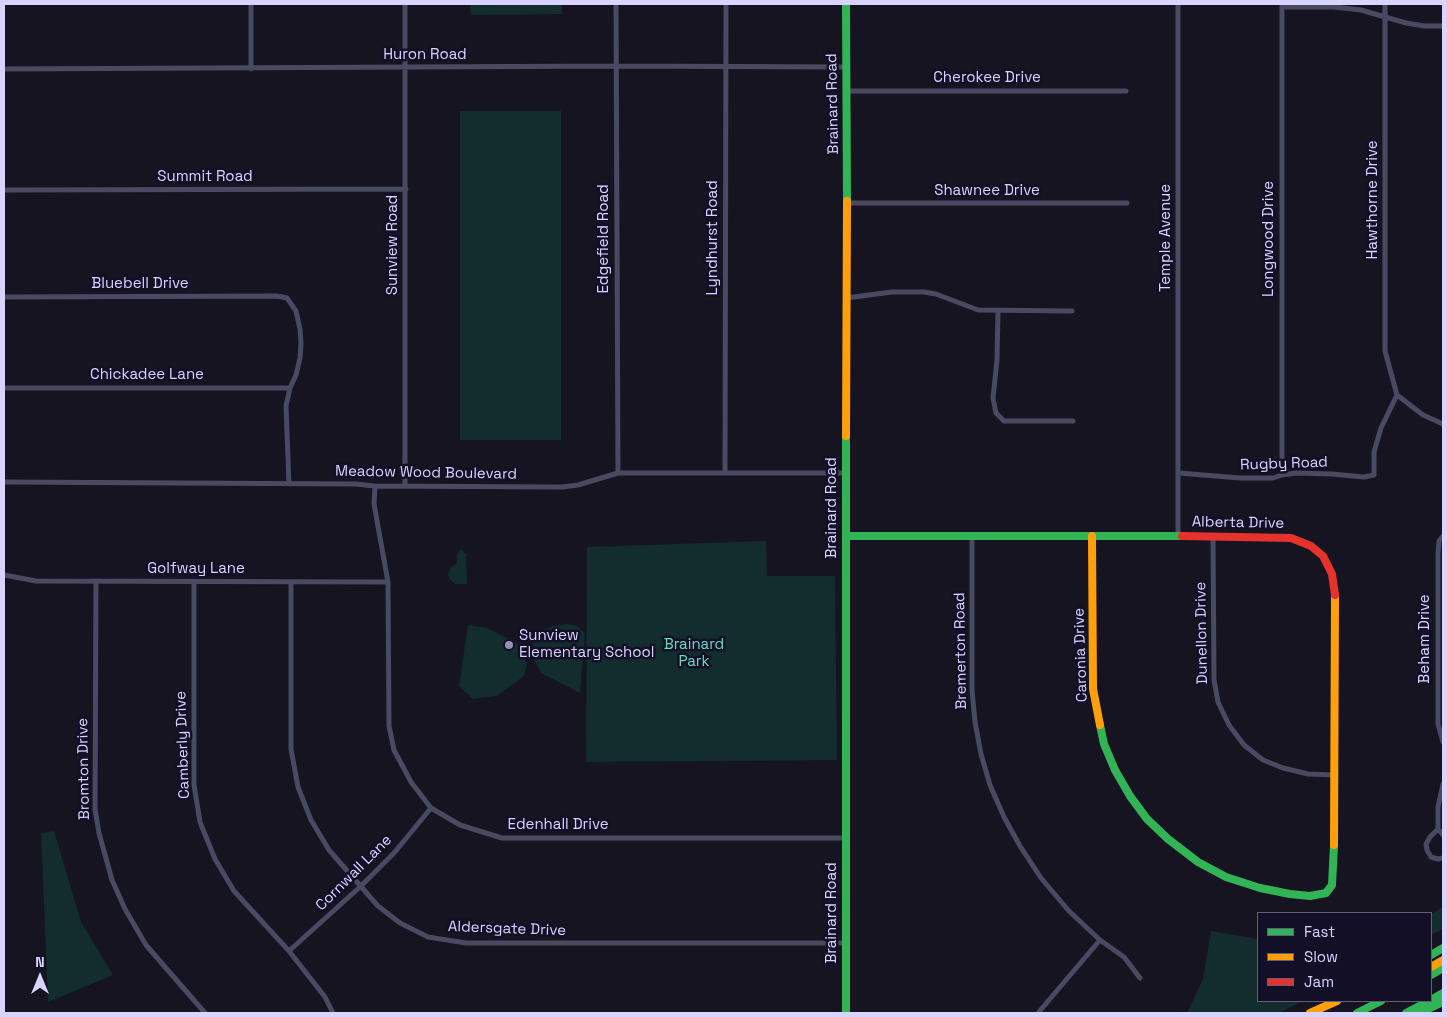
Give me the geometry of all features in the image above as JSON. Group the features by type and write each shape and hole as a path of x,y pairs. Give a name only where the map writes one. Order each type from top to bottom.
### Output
{"main road":[{"name":"Brainard Road","path":"846,4 848,91 846,298 846,1013"},
{"name":"Alberta Drive","path":"846,536 1213,536 1291,538 1311,546 1323,556 1332,574 1335,594 1334,868 1332,885"},
{"name":"Caronia Drive","path":"1092,536 1093,688 1104,744 1115,770 1130,796 1147,819 1168,839 1198,862 1226,877 1260,888 1310,896 1326,893 1332,885"},
{"path":"1432,954 1443,948"},
{"path":"1432,966 1443,960"},
{"path":"1432,974 1443,968"},
{"path":"1310,1013 1335,1002"},
{"path":"1349,1013 1369,1002"},
{"path":"1357,1013 1379,1002"},
{"path":"1406,1013 1426,1002"},
{"path":"1420,1013 1443,1002"}],"street":[{"path":"251,4 251,68"},
{"name":"Sunview Road","path":"405,4 406,486"},
{"name":"Edgefield Road","path":"616,4 618,474"},
{"name":"Lyndhurst Road","path":"725,473 726,4"},
{"name":"Temple Avenue","path":"1178,4 1178,536"},
{"name":"Hawthorne Drive","path":"1385,4 1385,352 1397,395"},
{"path":"1282,5 1361,10 1406,23 1424,26 1443,26"},
{"name":"Longwood Drive","path":"1282,5 1282,475"},
{"name":"Huron Road","path":"4,68 846,67"},
{"name":"Cherokee Drive","path":"848,91 1126,91"},
{"name":"Summit Road","path":"4,190 406,189"},
{"name":"Shawnee Drive","path":"848,203 1127,203"},
{"path":"846,298 892,292 924,292 936,294 978,310 998,312 1072,311"},
{"name":"Bluebell Drive","path":"4,297 277,296 287,298 296,310 300,329 300,358 296,376 290,388"},
{"path":"998,312 997,360 993,398 996,413 1004,421 1073,421"},
{"name":"Chickadee Lane","path":"4,388 290,388"},
{"path":"289,484 286,406 290,388"},
{"path":"1397,395 1423,415 1443,424"},
{"name":"Rugby Road","path":"1179,473 1185,475 1240,478 1273,478 1296,473 1364,477 1374,475 1374,452 1380,430 1397,395"},
{"name":"Meadow Wood Boulevard","path":"4,482 562,487 578,485 618,474 846,473"},
{"name":"Edenhall Drive","path":"374,486 374,504 388,582 389,726 394,750 411,782 431,808 460,825 502,838 846,838"},
{"name":"Bremerton Road","path":"972,536 972,690 978,738 990,785 1004,817 1041,878 1069,911 1100,940 1124,956 1140,978"},
{"name":"Dunellon Drive","path":"1213,536 1214,680 1218,702 1229,725 1244,745 1263,760 1283,768 1308,774 1334,775"},
{"name":"Beham Drive","path":"1443,536 1439,541 1438,553 1438,724 1443,742"},
{"name":"Golfway Lane","path":"4,575 36,581 388,582"},
{"name":"Bromton Drive","path":"96,582 95,809 99,833 112,880 125,909 146,945 205,1013"},
{"name":"Camberly Drive","path":"194,582 194,785 200,822 215,859 234,891 289,951 325,997 333,1013"},
{"name":"Aldersgate Drive","path":"291,582 291,748 298,787 311,820 329,850 378,906 400,923 428,937 466,943 846,943"},
{"path":"1443,784 1438,807 1438,829 1426,844 1431,857 1443,858"},
{"name":"Cornwall Lane","path":"289,951 361,886 394,853 431,808"},
{"path":"1438,829 1443,835"},
{"path":"1038,1013 1100,940"}],"green space":[{"path":"470,4 562,4 562,14 471,15"},
{"path":"460,111 561,111 561,440 460,440"},
{"name":"Brainard Park","path":"766,541 767,576 835,576 837,760 586,762 587,547"},
{"path":"461,549 466,554 467,584 455,584 448,575 451,567 457,563 457,554"},
{"path":"567,624 577,626 585,633 580,693 541,673 534,660 532,641 535,635 553,626"},
{"path":"468,625 487,628 518,644 527,663 524,676 497,696 473,699 459,686"},
{"path":"54,831 81,922 113,975 48,1002 41,833"},
{"path":"1443,907 1443,929 1432,934 1432,913"},
{"path":"1211,931 1257,939 1257,1002 1301,1002 1279,1013 1187,1013 1203,979"}],"traffic: fast":[{"path":"846,4 847,201"},
{"path":"846,436 846,1013"},
{"path":"846,536 1182,536"},
{"path":"1100,725 1104,744 1115,770 1130,796 1147,819 1168,839 1198,862 1226,877 1260,888 1290,894 1310,896 1326,893 1332,885 1334,845"},
{"path":"1432,954 1443,948"},
{"path":"1432,974 1443,968"},
{"path":"1432,999 1443,993"},
{"path":"1357,1013 1379,1002"},
{"path":"1406,1013 1427,1002"},
{"path":"1420,1013 1443,1002"}],"traffic: slow":[{"path":"846,436 847,201"},
{"path":"1092,536 1093,689 1100,725"},
{"path":"1334,845 1335,595"},
{"path":"1432,966 1443,960"},
{"path":"1310,1013 1335,1002"}],"traffic: jam":[{"path":"1182,536 1291,538 1311,546 1323,556 1332,574 1335,595"}],"place":[{"name":"Sunview Elementary School","path":"509,645"}]}
